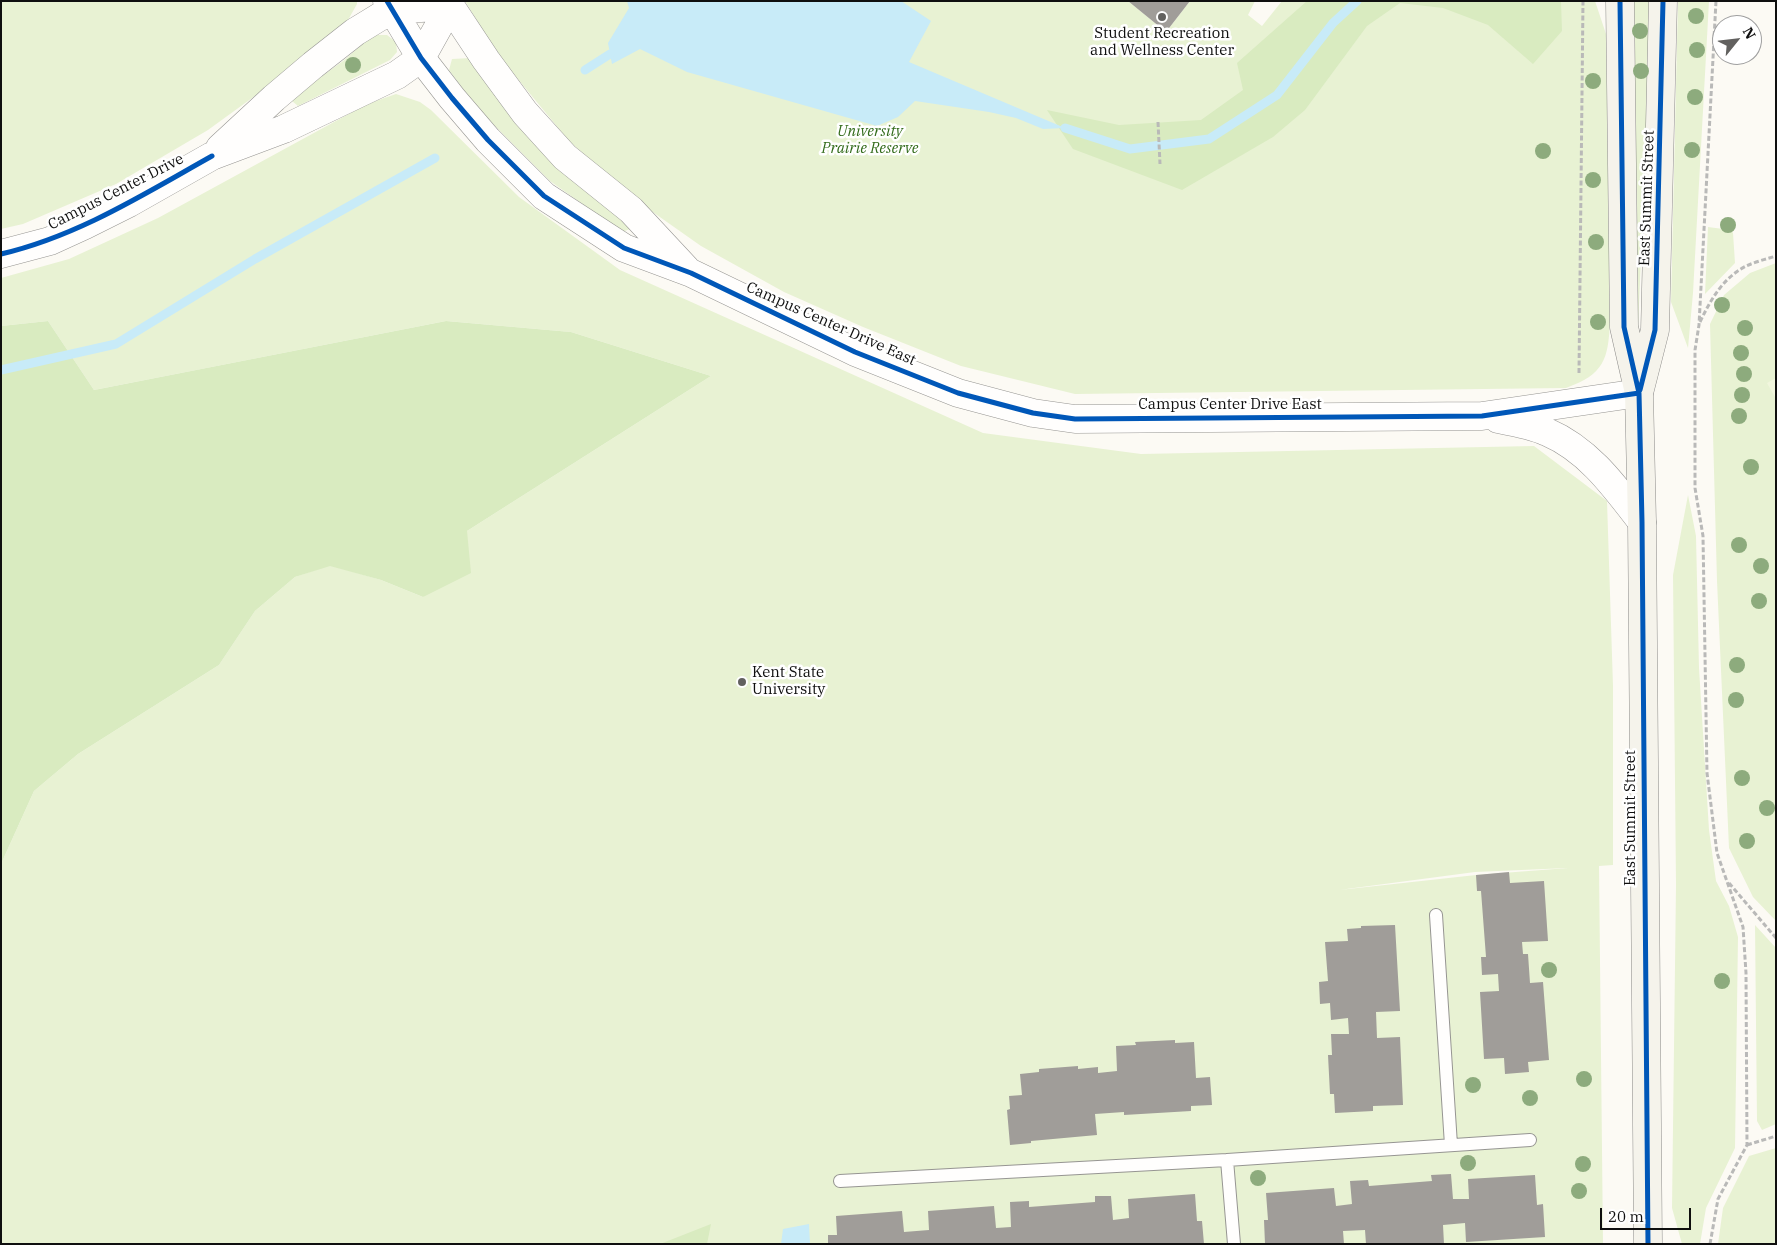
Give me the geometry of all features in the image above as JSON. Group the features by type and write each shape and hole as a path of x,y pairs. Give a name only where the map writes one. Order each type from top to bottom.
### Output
{"main road":[{"name":"East Summit Street","path":"1620,1 1624,328 1639,393 1642,522 1648,1244"},
{"name":"East Summit Street","path":"1639,393 1656,330 1663,1"}],"street":[{"name":"Campus Center Drive East","path":"448,4 525,113 565,157 631,210 691,273"},
{"name":"Campus Center Drive","path":"1,254 50,240 85,225 129,203 212,156 284,129 398,75 421,58 448,4 389,6 274,98 212,156"},
{"path":"389,6 421,58"},
{"name":"Campus Center Drive East","path":"421,58 488,140 544,196 624,248 691,273 855,352 958,393 1033,413 1075,419 1482,416 1639,393"},
{"name":"Campus Center Drive East","path":"1482,416 1518,423 1547,432 1572,446 1590,460 1614,485 1642,522"}],"lane":[{"path":"1436,915 1451,1145"},
{"path":"840,1180 1227,1160 1530,1140"},
{"path":"1227,1160 1234,1244"}],"path":[{"path":"1579,373 1583,1"},
{"path":"1710,1244 1718,1199 1747,1145 1746,974 1743,927 1717,853 1707,773 1703,536 1696,488 1695,350 1699,325 1716,1"},
{"path":"1158,122 1160,164"},
{"path":"1699,325 1710,301 1720,286 1745,266 1776,256"},
{"path":"1728,881 1776,938"},
{"path":"1747,1145 1776,1136"}],"green space":[{"path":"1,1 357,1 357,4 343,29 303,61 208,130 116,184 23,224 1,229"},
{"name":"University Prairie Reserve","path":"465,1 1128,1 1166,32 1190,1 1255,1 1248,15 1262,26 1282,1 1595,1 1606,34 1610,322 1608,346 1605,356 1602,364 1589,377 1566,388 1075,394 961,366 863,327 784,292 701,246 630,196 569,141 498,55"},
{"path":"1307,1 1561,1 1562,31 1533,64 1488,25 1443,8 1400,3 1367,26 1305,110 1273,137 1182,190 1073,149 1047,110 1119,125 1201,120 1243,90 1237,63"},
{"path":"1632,1 1649,1 1649,67 1638,328 1636,327"},
{"path":"1678,1 1709,1 1693,293 1688,348 1671,302"},
{"path":"373,35 387,35 396,42 397,52 390,60 298,106 292,101 300,92 343,61"},
{"path":"471,58 511,117 560,166 631,222 630,229 622,232 550,181 477,108 449,70 452,59"},
{"path":"396,94 420,102 431,110 519,197 620,270 983,433 1141,454 1534,446 1607,501 1613,686 1613,865 1599,866 1603,1244 1,1244 1,864 34,791 78,754 219,665 255,611 295,577 330,565 381,580 423,597 467,531 711,376 571,332 446,321 94,390 48,321 1,326 1,278 69,259 158,218 367,104","holes":["1568,868 1476,875 1339,890 1475,872"]},
{"path":"1708,227 1731,230 1733,233 1735,263 1705,294"},
{"path":"1776,263 1776,921 1753,897 1729,848 1717,581 1710,324 1724,295 1750,273"},
{"path":"48,321 94,390 446,321 571,332 711,376 467,531 471,573 423,597 381,580 330,566 295,577 255,611 219,665 78,754 34,791 1,864 1,326"},
{"path":"1776,378 1776,399 1767,383"},
{"path":"1688,495 1696,536 1699,668 1709,830 1716,881 1729,906 1738,937 1735,1148 1706,1208 1700,1244 1682,1244 1672,1208 1676,885 1673,575"},
{"path":"1755,925 1776,948 1776,1124 1762,1130 1757,1121"},
{"path":"1776,1148 1776,1244 1718,1244 1723,1208 1749,1156"},
{"path":"711,1224 707,1244 660,1244"}],"water":[{"path":"627,1 901,1 931,21 909,62 1065,128 1043,129 1016,118 989,112 915,101 898,117 877,126 687,72 640,49 612,64 608,43 629,8"},
{"path":"809,1224 810,1244 781,1244 783,1229"}],"building":[{"name":"Student Recreation and Wellness Center","path":"1128,1 1190,1 1166,32"},
{"path":"1509,872 1510,883 1544,881 1548,941 1522,942 1523,954 1528,954 1530,983 1543,982 1549,1060 1528,1062 1529,1072 1505,1074 1504,1058 1484,1059 1480,992 1499,991 1498,974 1482,975 1481,957 1486,957 1481,891 1477,891 1476,875"},
{"path":"1395,925 1400,1011 1376,1012 1377,1038 1400,1037 1403,1105 1373,1106 1373,1111 1335,1113 1334,1094 1330,1094 1328,1055 1332,1055 1331,1034 1349,1034 1348,1018 1331,1020 1330,1003 1320,1004 1319,982 1328,981 1325,942 1348,941 1347,929 1361,928 1361,926"},
{"path":"1175,1040 1175,1043 1194,1042 1196,1078 1210,1077 1212,1105 1191,1106 1191,1111 1124,1115 1124,1112 1095,1114 1097,1135 1031,1141 1031,1143 1010,1145 1007,1110 1010,1109 1009,1096 1022,1095 1020,1074 1039,1072 1039,1069 1078,1066 1078,1069 1098,1067 1098,1073 1117,1071 1116,1046 1136,1045 1135,1042"},
{"path":"1451,1174 1453,1199 1469,1199 1468,1179 1535,1175 1537,1205 1543,1204 1545,1237 1466,1242 1465,1223 1443,1225 1444,1244 1366,1244 1365,1230 1343,1231 1344,1244 1265,1244 1264,1220 1268,1220 1266,1193 1334,1188 1336,1206 1352,1204 1350,1181 1368,1180 1369,1186 1432,1181 1431,1175"},
{"path":"1195,1194 1197,1221 1202,1221 1204,1244 828,1244 828,1235 837,1235 836,1216 902,1211 904,1232 929,1230 928,1211 994,1206 996,1228 1011,1227 1010,1202 1029,1201 1029,1207 1095,1202 1095,1196 1111,1196 1113,1220 1129,1218 1128,1199"}],"waterway":[{"path":"1065,128 1130,149 1209,139 1277,95 1333,23 1357,1"},
{"path":"585,70 610,54"},
{"path":"1,370 116,344 255,259 435,158"}],"cycle path":[{"path":"387,1 421,58 452,98 488,140 544,196 624,248 691,273 855,352 958,393 1033,413 1075,419 1482,416 1639,393"},
{"path":"1620,1 1624,327 1639,393 1642,522 1648,1244"},
{"path":"1640,390 1655,330 1663,1"},
{"path":"1,254 29,246 84,225 136,199 212,156"}],"place":[{"name":"Student Recreation and Wellness Center","path":"1162,17"},
{"name":"Kent State University","path":"742,682"}]}
